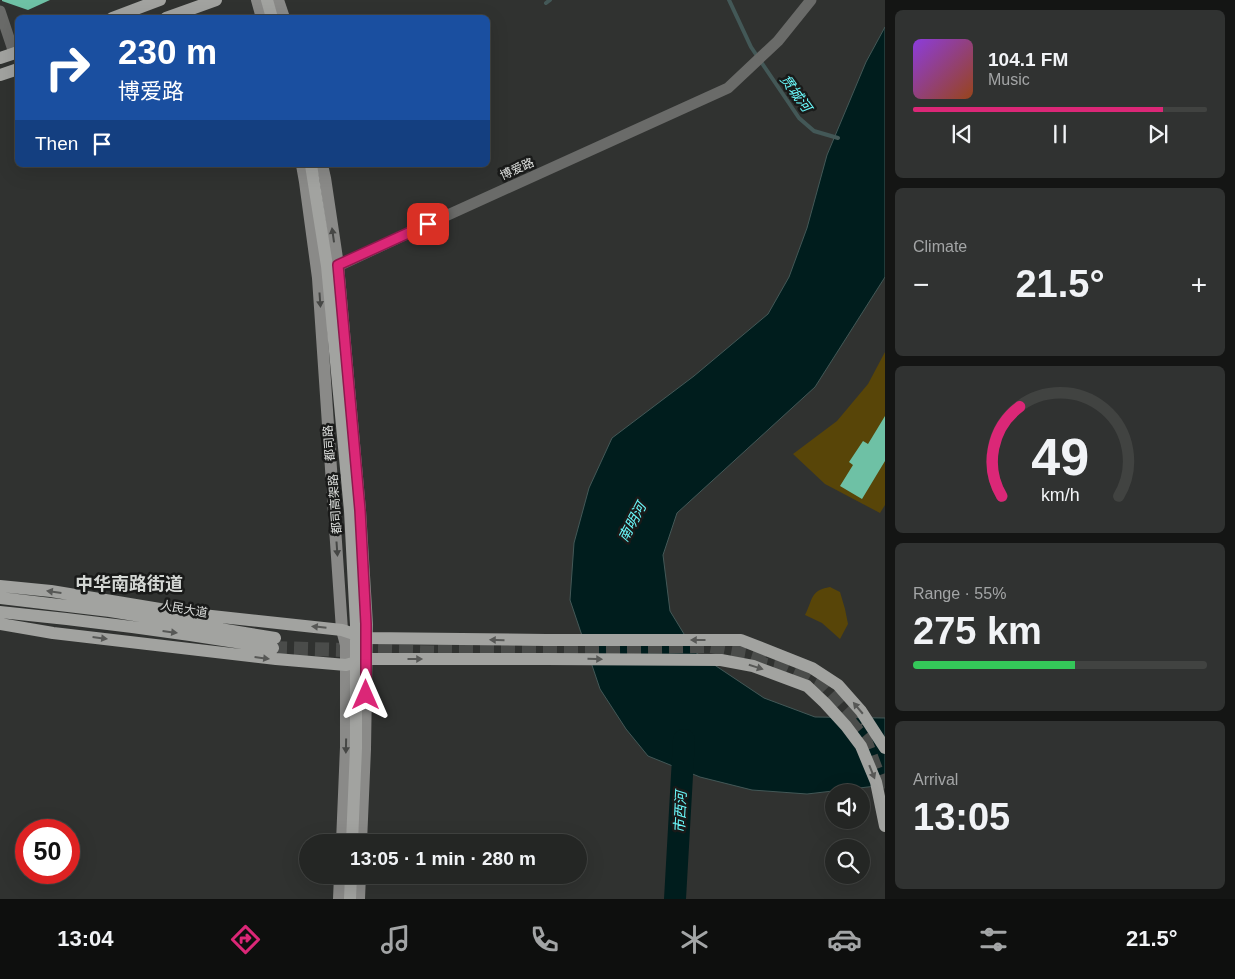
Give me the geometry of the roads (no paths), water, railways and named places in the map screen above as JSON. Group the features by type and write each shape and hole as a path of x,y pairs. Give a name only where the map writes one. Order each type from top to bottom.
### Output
{"main road":[{"path":"120,15 160,0"},
{"path":"174,15 216,0"},
{"path":"257,0 261,15"},
{"path":"267,0 271,15"},
{"path":"278,0 283,15"},
{"path":"0,58 15,52"},
{"path":"0,75 15,70"},
{"name":"都司路","path":"302,167 318,278 342,630 346,645 346,747 342,834"},
{"name":"都司高架路","path":"311,167 327,266 350,511 356,624 356,748 352,834"},
{"name":"都司路","path":"323,167 326,178 338,265 360,510 366,624 365,749 361,834"},
{"path":"0,586 51,591 184,613 342,630 366,638 741,640 812,668 838,685 861,711 885,748"},
{"name":"人民大道","path":"0,598 110,610 274,643 0,612"},
{"path":"0,624 53,633 276,659 346,665 366,659 546,659 721,660 753,666 806,686 846,726 861,746 876,782 885,822"},
{"path":"339,899 340,884"},
{"path":"350,899 351,884"},
{"path":"359,899 360,884"}],"street":[{"name":"博爱路","path":"318,278 338,265 728,88 778,41 811,0"},
{"path":"0,11 15,49"}],"water":[{"name":"南明河","path":"885,27 885,277 815,387 677,513 663,555 670,611 695,652 764,698 815,717 885,718 885,785 870,787 870,784 825,784 825,792 807,794 752,790 700,777 648,756 626,729 600,689 570,600 574,543 589,488 612,438 694,376 768,314 789,277 807,228 827,155 866,62"}],"waterway":[{"name":"贯城河","path":"546,3 550,0"},
{"name":"贯城河","path":"729,0 751,47 799,118 814,131 838,138"},
{"name":"市西河","path":"675,899 684,740"}],"tunnel":[{"path":"438,647 710,646 749,653 768,659"},
{"path":"273,648 450,653"},
{"path":"753,662 776,667 804,679"},
{"path":"797,671 826,686 856,718 861,726"},
{"path":"849,721 865,740 885,794"}],"district":[{"name":"中华南路街道","path":"129,584"}]}
